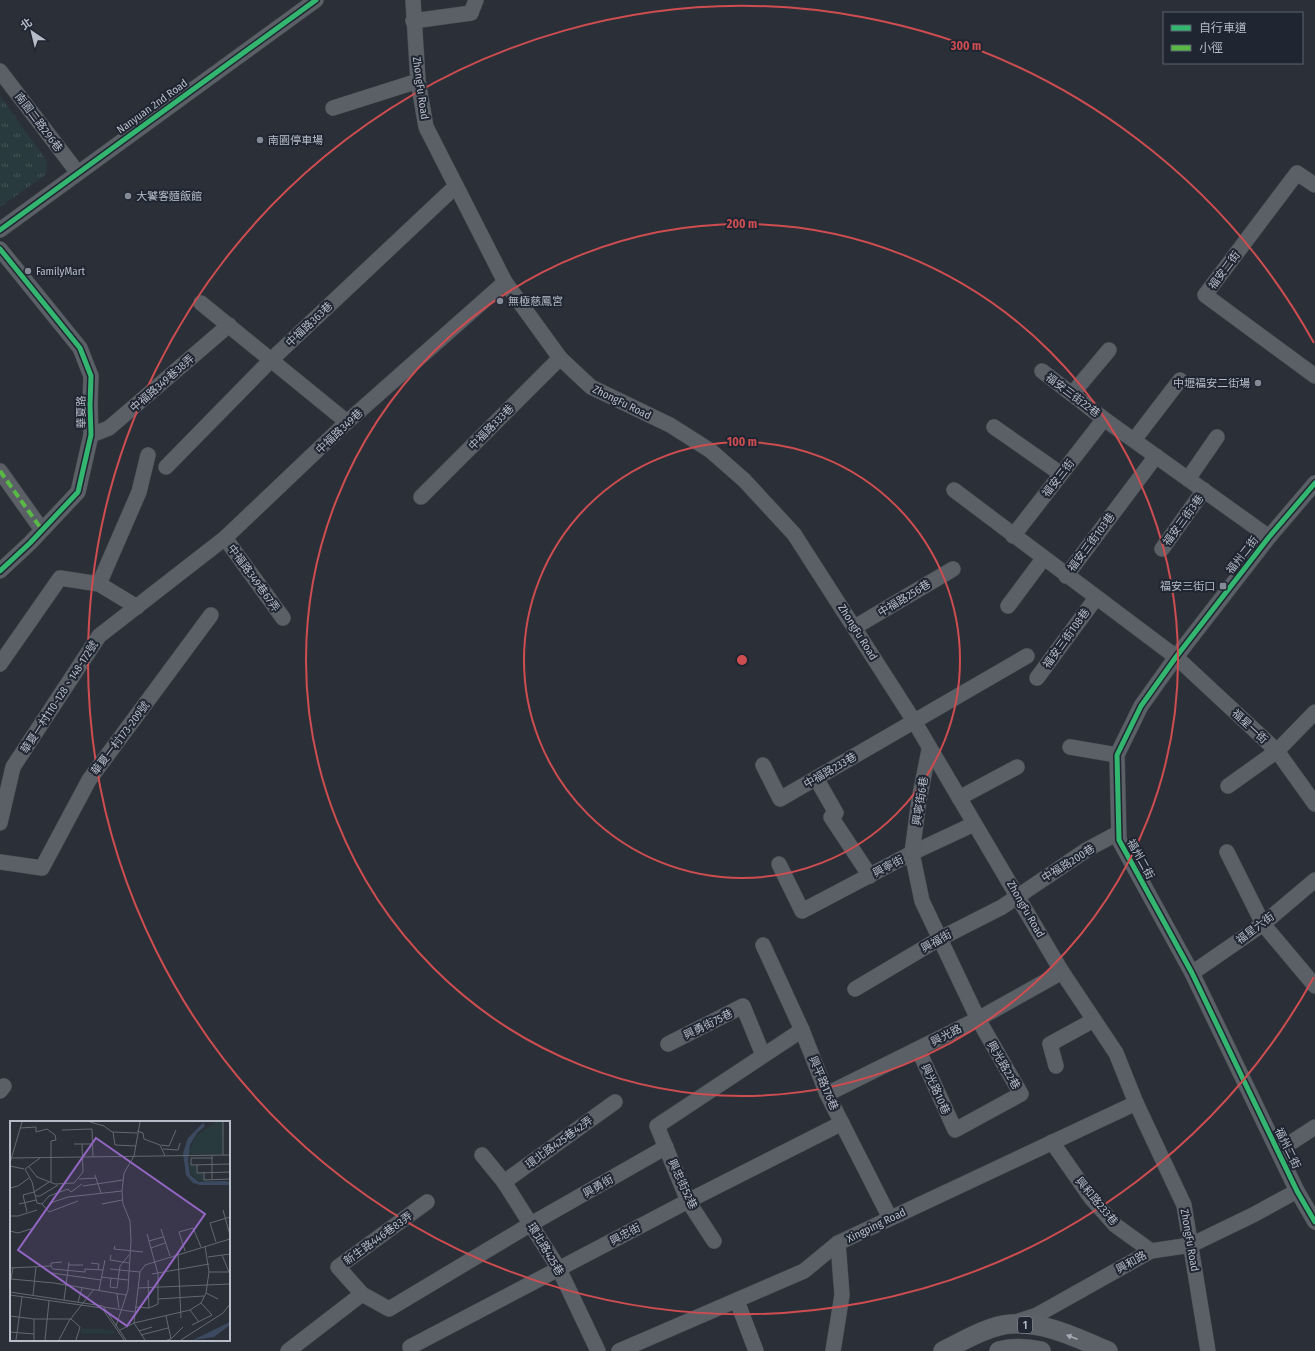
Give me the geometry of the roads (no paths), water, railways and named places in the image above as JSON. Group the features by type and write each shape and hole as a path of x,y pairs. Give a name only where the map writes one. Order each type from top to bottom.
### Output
{"main road":[{"name":"1","path":"943,1351 983,1332 1011,1324 1048,1327 1108,1351"},
{"name":"1","path":"999,1351 1009,1348 1029,1348 1041,1351"}],"street":[{"name":"Nanyuan 2nd Road","path":"0,230 316,0"},
{"name":"ZhongFu Road","path":"413,0 413,21 418,82 426,127 505,282 560,358 591,387 670,425 711,451 744,480 794,534 914,721 929,750 1018,895 1062,972 1116,1053 1136,1103 1184,1204 1208,1351"},
{"path":"413,21 471,13 476,0"},
{"name":"南園二路296巷","path":"0,71 78,173"},
{"path":"333,108 418,82"},
{"name":"福安二街","path":"1315,185 1297,173 1205,295 1315,376"},
{"name":"中福路363巷","path":"166,467 271,360 456,186"},
{"name":"華夏路","path":"0,249 80,348 91,376 91,435 78,492 0,571"},
{"name":"中福路349巷","path":"172,580 225,538 347,422 505,282"},
{"path":"201,302 347,422"},
{"name":"中福路349巷38弄","path":"91,435 109,428 229,325"},
{"path":"1072,394 1109,350"},
{"name":"中福路333巷","path":"421,497 560,358"},
{"name":"福安三街22巷","path":"1042,371 1104,419"},
{"path":"1134,440 1180,380"},
{"path":"1104,419 1269,537"},
{"name":"福安三街","path":"1013,536 1104,419"},
{"path":"994,427 1061,474"},
{"path":"1188,479 1217,437"},
{"path":"99,584 139,492 148,455"},
{"name":"福安三街103巷","path":"1066,576 1156,456"},
{"path":"0,471 42,530"},
{"name":"福州二街","path":"1315,483 1269,537 1176,657 1141,706 1117,755 1119,840 1192,973 1297,1191 1315,1222"},
{"path":"954,490 1043,559 1176,657"},
{"name":"福安三街3巷","path":"1162,549 1204,490"},
{"name":"中福路349巷67弄","path":"225,538 283,618"},
{"path":"1008,606 1043,559"},
{"name":"中福路256巷","path":"855,627 953,569"},
{"path":"0,664 60,578 99,584 137,607"},
{"name":"華夏一村110~128、148~172號","path":"0,823 13,767 99,636 172,580"},
{"name":"福安三街108巷","path":"1037,678 1096,598"},
{"name":"華夏一村173~209號","path":"0,862 42,868 89,780 211,615"},
{"name":"中福路233巷","path":"763,765 780,799 1027,656"},
{"name":"福星一街","path":"1176,657 1277,751 1315,804"},
{"path":"1228,786 1277,751 1315,712"},
{"path":"1070,748 1117,755"},
{"name":"興寧街6巷","path":"929,750 919,800 912,853 922,901 978,1019"},
{"path":"959,798 1017,767"},
{"path":"816,778 836,813 831,817 870,876"},
{"name":"興寧街","path":"779,864 802,911 912,853 974,824"},
{"name":"中福路200巷","path":"1018,895 1088,849 1118,833"},
{"path":"1228,852 1263,924 1315,986"},
{"name":"福星六街","path":"1192,973 1263,924 1315,880"},
{"name":"興福街","path":"855,989 939,939 1002,907 1018,895"},
{"name":"興平路176巷","path":"763,945 802,1030 828,1094 890,1218"},
{"name":"興光路","path":"828,1094 978,1019 1062,972"},
{"name":"興勇街75巷","path":"668,1044 743,1006 763,1055"},
{"name":"興光路22巷","path":"955,1130 1021,1094 978,1019"},
{"path":"1056,1066 1050,1044 1094,1020"},
{"path":"666,1147 657,1126 802,1030"},
{"name":"興光路10巷","path":"918,1049 955,1130"},
{"name":"環北路425巷42弄","path":"504,1182 615,1102"},
{"name":"Xingping Road","path":"619,1351 804,1271 838,1244 890,1218 1136,1103"},
{"name":"興忠街","path":"410,1347 688,1201 842,1123"},
{"path":"1278,1151 1315,1127"},
{"name":"興和路233巷","path":"1052,1142 1091,1198 1115,1225 1151,1251"},
{"name":"興忠街52巷","path":"666,1147 688,1201 714,1241"},
{"name":"興勇街","path":"362,1294 389,1310 531,1224 666,1147"},
{"name":"環北路425巷","path":"482,1155 504,1182 559,1269 598,1351"},
{"name":"興和路","path":"1011,1324 1037,1315 1151,1251 1191,1245 1253,1215 1297,1191"},
{"name":"新生路446巷83弄","path":"362,1294 338,1267 427,1202"},
{"path":"833,1351 842,1295 838,1244"},
{"path":"288,1351 362,1294"},
{"path":"737,1300 756,1351"}],"place":[{"name":"南園停車場","path":"260,140"},
{"name":"大饕客麵飯館","path":"128,196"},
{"name":"FamilyMart","path":"28,271"},
{"name":"無極慈鳳宮","path":"500,301"},
{"name":"中壢福安二街場","path":"1258,383"},
{"name":"福安三街口","path":"1223,586"}]}
